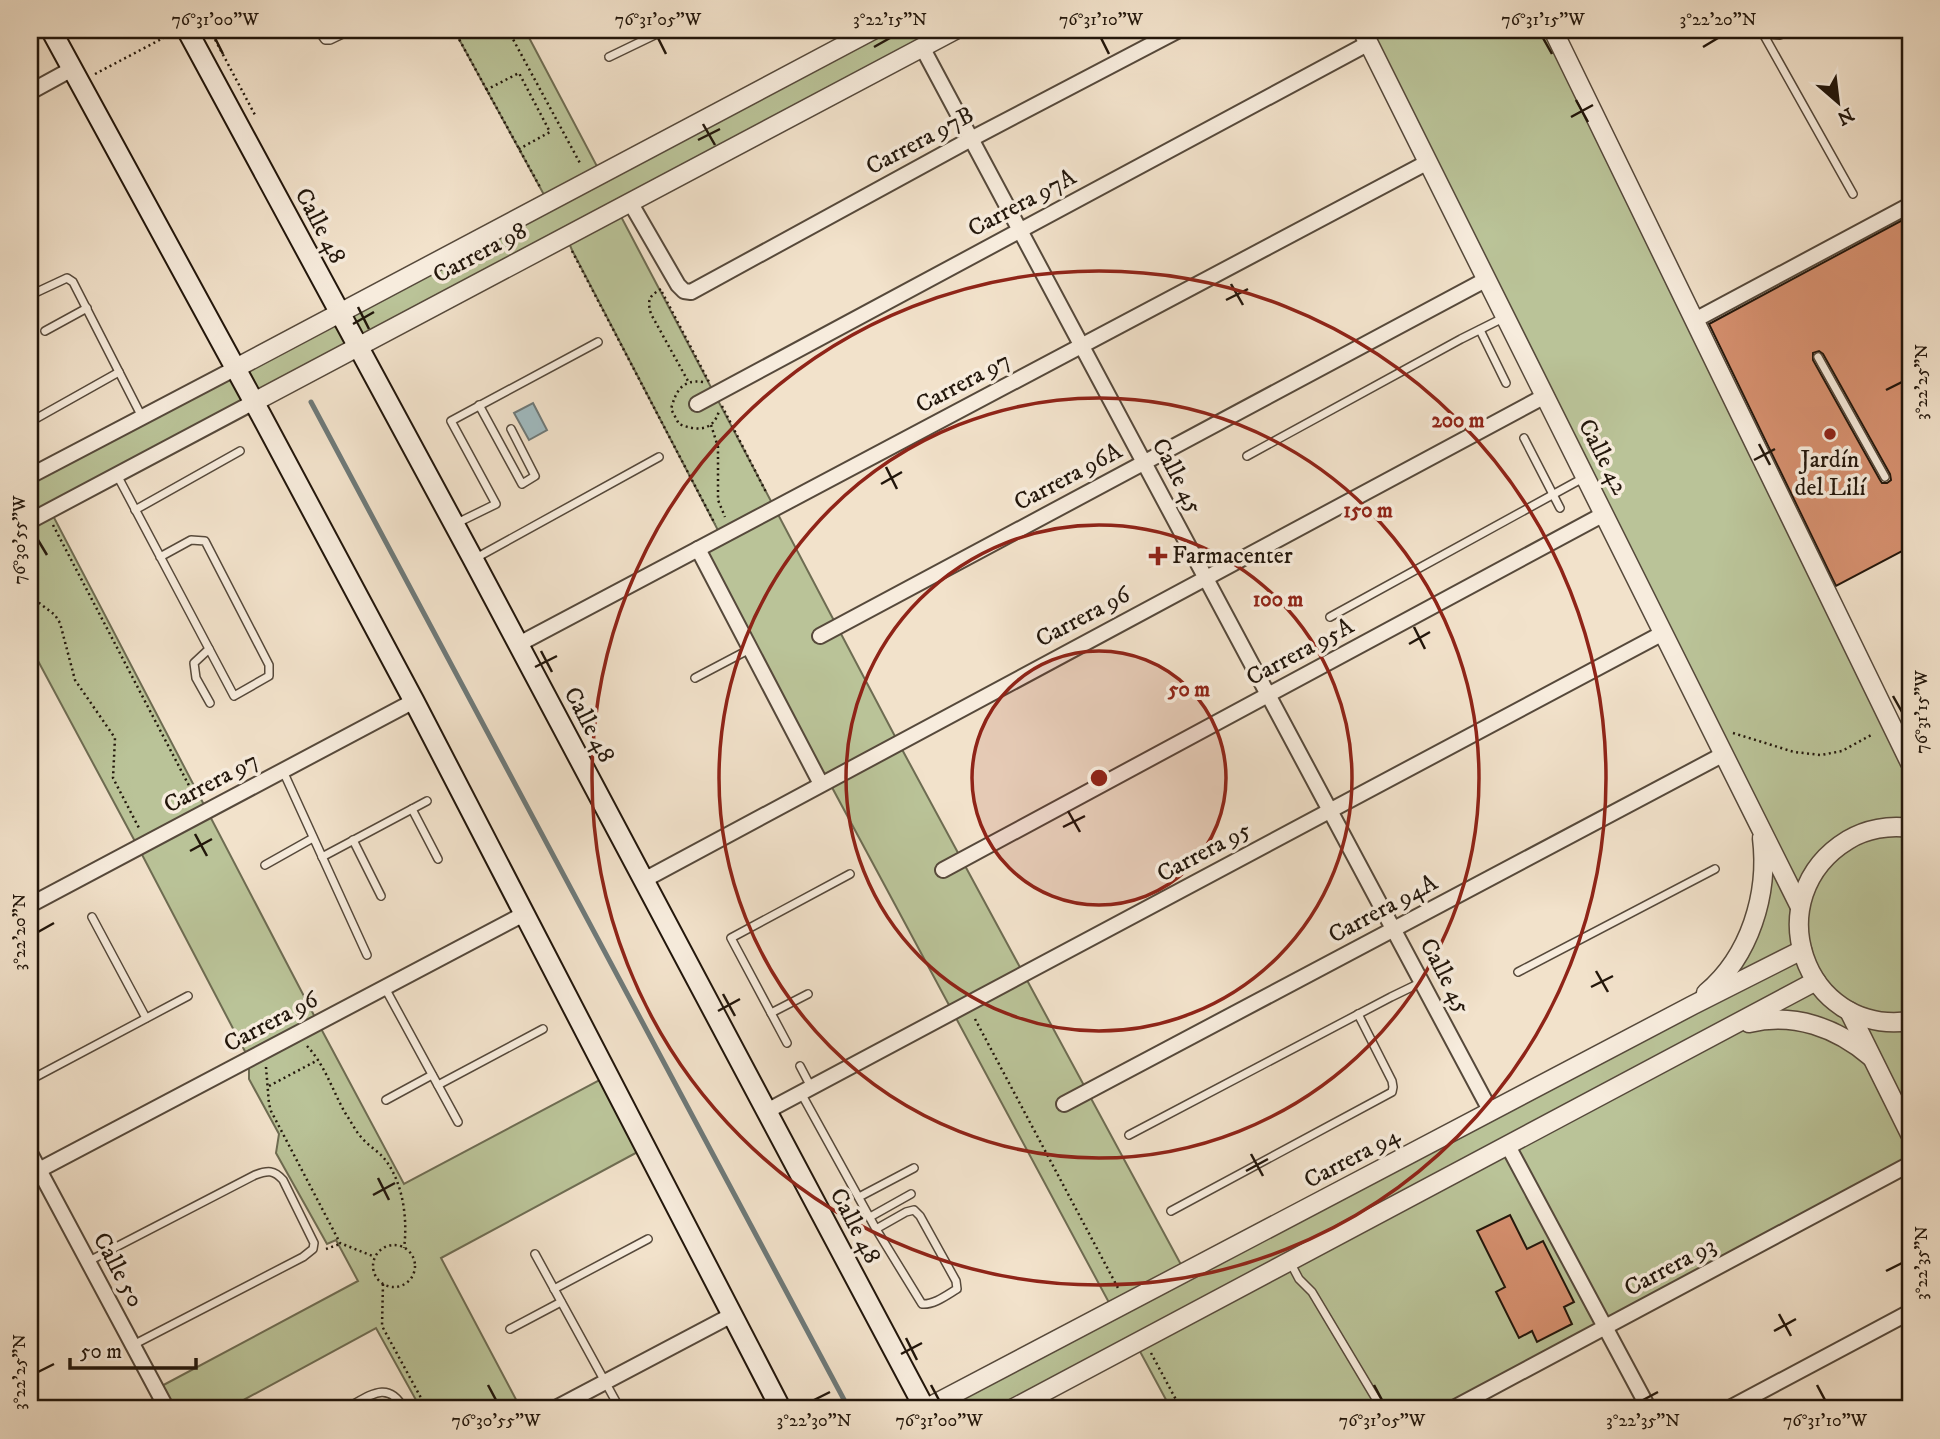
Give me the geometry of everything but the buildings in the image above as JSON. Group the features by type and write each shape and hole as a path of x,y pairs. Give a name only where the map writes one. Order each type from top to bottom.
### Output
{"main road":[{"path":"51,30 414,701 781,1409"},
{"name":"Calle 48","path":"177,33 339,313 454,524 925,1409"}],"street":[{"name":"Carrera 98","path":"30,476 873,30"},
{"name":"Carrera 98","path":"30,521 955,30"},
{"name":"Carrera 97B","path":"630,202 678,285 684,291 691,292 971,139 1179,30"},
{"path":"1553,30 1909,758"},
{"name":"Calle 42","path":"1366,36 1800,907"},
{"name":"Carrera 97A","path":"697,404 1020,230 1366,36"},
{"name":"Calle 45","path":"922,47 1491,1112"},
{"path":"30,92 75,76"},
{"name":"Carrera 97","path":"519,644 1428,162"},
{"path":"1695,320 1910,205"},
{"name":"Carrera 96A","path":"820,636 1486,279"},
{"name":"Carrera 96","path":"644,880 1545,396"},
{"name":"Carrera 95A","path":"943,870 1604,514"},
{"path":"698,549 821,784"},
{"name":"Carrera 95","path":"767,1111 1663,632"},
{"name":"Carrera 97","path":"30,905 414,701"},
{"name":"Carrera 94A","path":"1064,1104 1724,754"},
{"path":"1693,1005 1710,990 1740,953 1758,910 1764,863 1756,818"},
{"path":"1910,828 1878,828 1856,836 1836,848 1819,865 1807,885 1798,921 1805,961 1816,981 1831,998 1849,1011 1872,1020 1897,1023 1910,1021"},
{"name":"Carrera 96","path":"39,1170 524,914"},
{"name":"Carrera 94","path":"925,1409 1802,950"},
{"path":"1012,1409 1816,981"},
{"path":"1849,1011 1910,1134"},
{"path":"1723,1032 1765,1020 1810,1023 1843,1036 1871,1057"},
{"path":"1508,1146 1649,1409"},
{"name":"Calle 50","path":"30,1153 167,1409"},
{"name":"Carrera 93","path":"1452,1409 1910,1164"},
{"path":"1728,1409 1910,1312"},
{"path":"554,1409 732,1315"}],"lane":[{"path":"318,30 325,40 351,30"},
{"path":"608,57 665,30"},
{"path":"1763,32 1780,36 1792,30"},
{"path":"1763,32 1853,194"},
{"path":"37,292 67,278 73,282 142,417"},
{"path":"45,331 86,308"},
{"path":"1247,456 1505,317"},
{"path":"1480,330 1506,383"},
{"path":"454,524 496,504 451,421 598,342"},
{"path":"1818,357 1885,477"},
{"path":"30,422 119,372"},
{"path":"479,405 522,484 535,477 510,429"},
{"path":"1524,438 1560,508"},
{"path":"135,510 240,451"},
{"path":"473,559 659,457"},
{"path":"117,475 135,510 160,557 234,696 268,676 269,665 205,541 191,540 160,557"},
{"path":"1331,617 1585,477"},
{"path":"209,649 194,663 196,678 210,703"},
{"path":"695,678 750,649"},
{"path":"283,770 367,956"},
{"path":"322,857 427,801"},
{"path":"412,809 438,859"},
{"path":"265,865 313,838"},
{"path":"353,840 381,896"},
{"path":"1518,972 1715,869"},
{"path":"788,1043 731,938 850,874"},
{"path":"92,917 146,1018"},
{"path":"1129,1135 1422,982"},
{"path":"385,988 458,1122"},
{"path":"771,1013 808,994"},
{"path":"30,1080 188,996"},
{"path":"1171,1211 1392,1092 1392,1081 1358,1014"},
{"path":"438,1085 543,1029"},
{"path":"800,1066 806,1090 859,1197 876,1229 922,1304 931,1303 957,1289 956,1282 920,1216 914,1210 876,1229"},
{"path":"386,1100 432,1075"},
{"path":"859,1197 914,1168"},
{"path":"88,1262 267,1170 276,1172 283,1180 314,1243 313,1249 303,1257 133,1345"},
{"path":"870,1217 911,1194"},
{"path":"554,1290 648,1239"},
{"path":"535,1254 620,1409"},
{"path":"1290,1262 1298,1279 1312,1292 1382,1409"},
{"path":"510,1329 561,1302"},
{"path":"345,1409 378,1393 388,1392 397,1396 404,1409"}],"path":[{"path":"455,32 464,33 469,30"},
{"path":"508,30 590,180"},
{"path":"455,32 540,187"},
{"path":"75,76 177,33"},
{"path":"486,90 519,73 550,132 519,149"},
{"path":"572,250 727,533"},
{"path":"689,382 651,314 648,303 650,295 660,289 710,385"},
{"path":"721,404 775,508"},
{"path":"711,425 718,447 718,500 727,533"},
{"path":"53,525 203,813"},
{"path":"30,596 55,615 60,623 75,680 116,738 113,778 146,843"},
{"path":"1729,733 1794,752 1821,755 1842,751 1873,734"},
{"path":"967,1004 1126,1304"},
{"path":"296,1035 318,1060 358,1133 382,1156 395,1179 405,1213 404,1248"},
{"path":"265,1051 271,1111 340,1243 375,1257"},
{"path":"268,1086 318,1060"},
{"path":"387,1247 404,1248 414,1262 411,1279 401,1286 383,1284 373,1270 375,1257 387,1247"},
{"path":"383,1284 382,1326 427,1409"},
{"path":"1144,1339 1181,1409"}],"green space":[{"path":"454,30 525,30 601,174 873,30 955,30 617,209 898,742 1185,1272 1693,1005 1750,932 1762,840 1362,30 1553,30 1910,757 1910,1164 1452,1409 1171,1409 1136,1344 1012,1409 925,1409 1113,1310 828,780 821,784 698,549 721,536 566,236 50,510 404,1184 607,1076 645,1148 441,1258 521,1409 421,1409 376,1328 227,1409 167,1409 156,1389 358,1281 336,1240 327,1244 276,1153 279,1134 249,1079 249,1059 30,646 30,467 33,474 548,202"}],"water":[{"path":"533,403 547,430 529,440 514,413"}],"waterway":[{"path":"311,402 849,1409"}],"place":[{"name":"Jardín del Lilí","path":"1830,434"},
{"name":"Farmacenter","path":"1158,556"}]}
